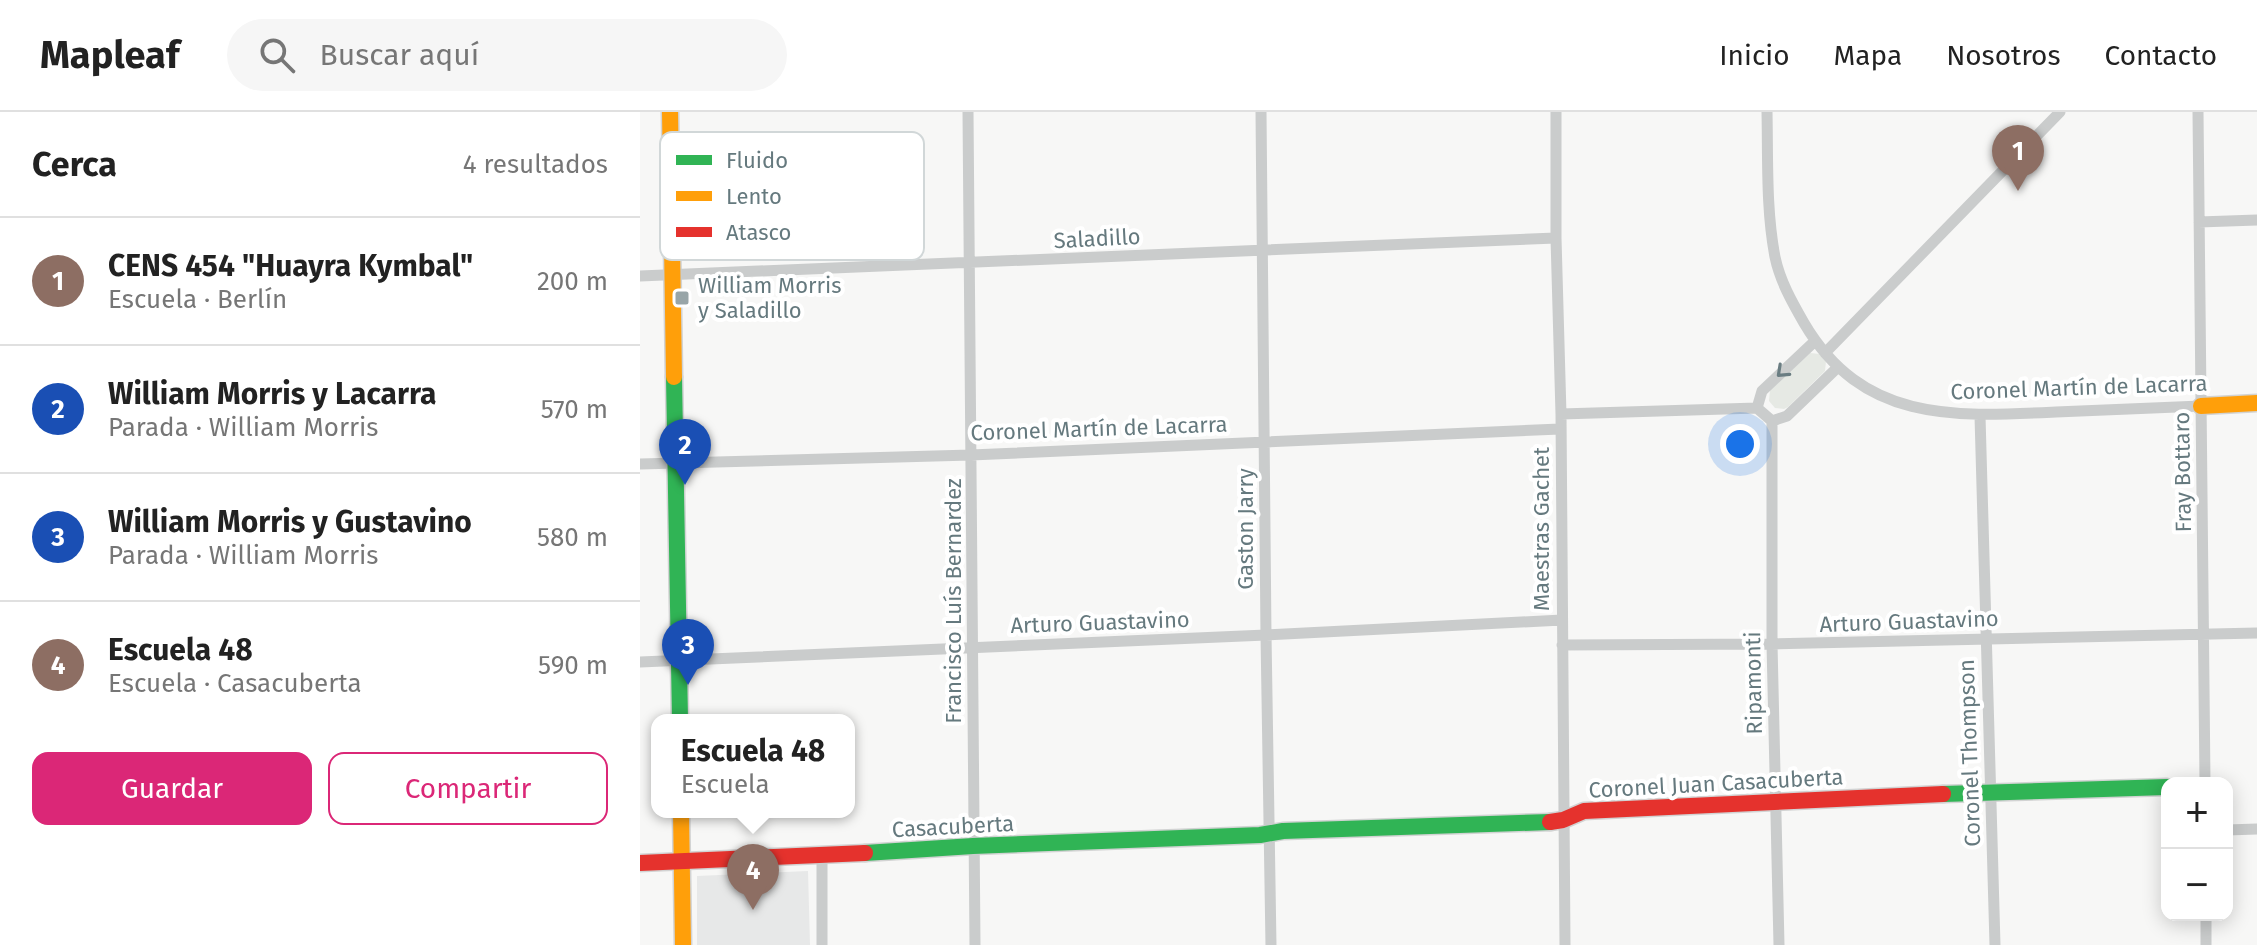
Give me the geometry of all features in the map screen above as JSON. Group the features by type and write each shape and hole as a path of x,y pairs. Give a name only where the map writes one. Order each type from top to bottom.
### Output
{"street":[{"path":"670,112 670,132"},
{"name":"Francisco Luís Bernardez","path":"968,112 975,945"},
{"name":"Gaston Jarry","path":"1261,112 1271,945"},
{"name":"Maestras Gachet","path":"1556,112 1565,945"},
{"path":"1767,112 1770,224 1775,259 1781,278 1815,341 1825,353 2060,112"},
{"name":"Fray Bottaro","path":"2198,112 2205,777"},
{"path":"2199,222 2257,220"},
{"name":"Saladillo","path":"640,276 1556,238"},
{"path":"672,260 680,714"},
{"path":"1757,408 1762,391 1815,341"},
{"name":"Coronel Martín de Lacarra","path":"1825,353 1858,383 1897,404 1934,412 1980,416 2257,403"},
{"path":"1561,414 1757,408 1772,421 1787,416 1838,367"},
{"name":"Coronel Thompson","path":"1980,416 1995,945"},
{"name":"Ripamonti","path":"1772,421 1772,644 1779,945"},
{"name":"Coronel Martín de Lacarra","path":"640,464 1265,444 1560,429"},
{"name":"Arturo Guastavino","path":"640,662 1562,620"},
{"name":"Arturo Guastavino","path":"1562,645 1772,644 2257,633"},
{"name":"Coronel Juan Casacuberta","path":"1269,834 1549,822 1584,811 2161,787"},
{"path":"681,818 683,945"},
{"path":"2233,830 2257,829"},
{"name":"Casacuberta","path":"640,863 1269,834"},
{"path":"822,856 822,945"},
{"path":"2206,921 2206,945"}],"shaded area":[{"path":"1810,353 1820,354 1826,361 1825,371 1788,407 1775,408 1769,401 1770,390"},
{"path":"808,871 810,945 697,945 697,876"}],"traffic: fast":[{"path":"674,377 680,714"},
{"path":"1943,794 2161,787"},
{"path":"865,853 1260,835 1283,831 1550,822"}],"traffic: slow":[{"path":"670,112 670,132"},
{"path":"672,260 674,377"},
{"path":"2201,406 2257,403"},
{"path":"681,818 683,945"}],"traffic: jam":[{"path":"1550,822 1584,811 1943,794"},
{"path":"640,863 865,853"}],"place":[{"name":"CENS 454 \"Huayra Kymbal\"","path":"2018,191"},
{"name":"William Morris y Saladillo","path":"682,298"},
{"name":"William Morris y Lacarra","path":"685,485"},
{"name":"William Morris y Gustavino","path":"688,685"},
{"name":"Escuela 48","path":"753,910"}]}
